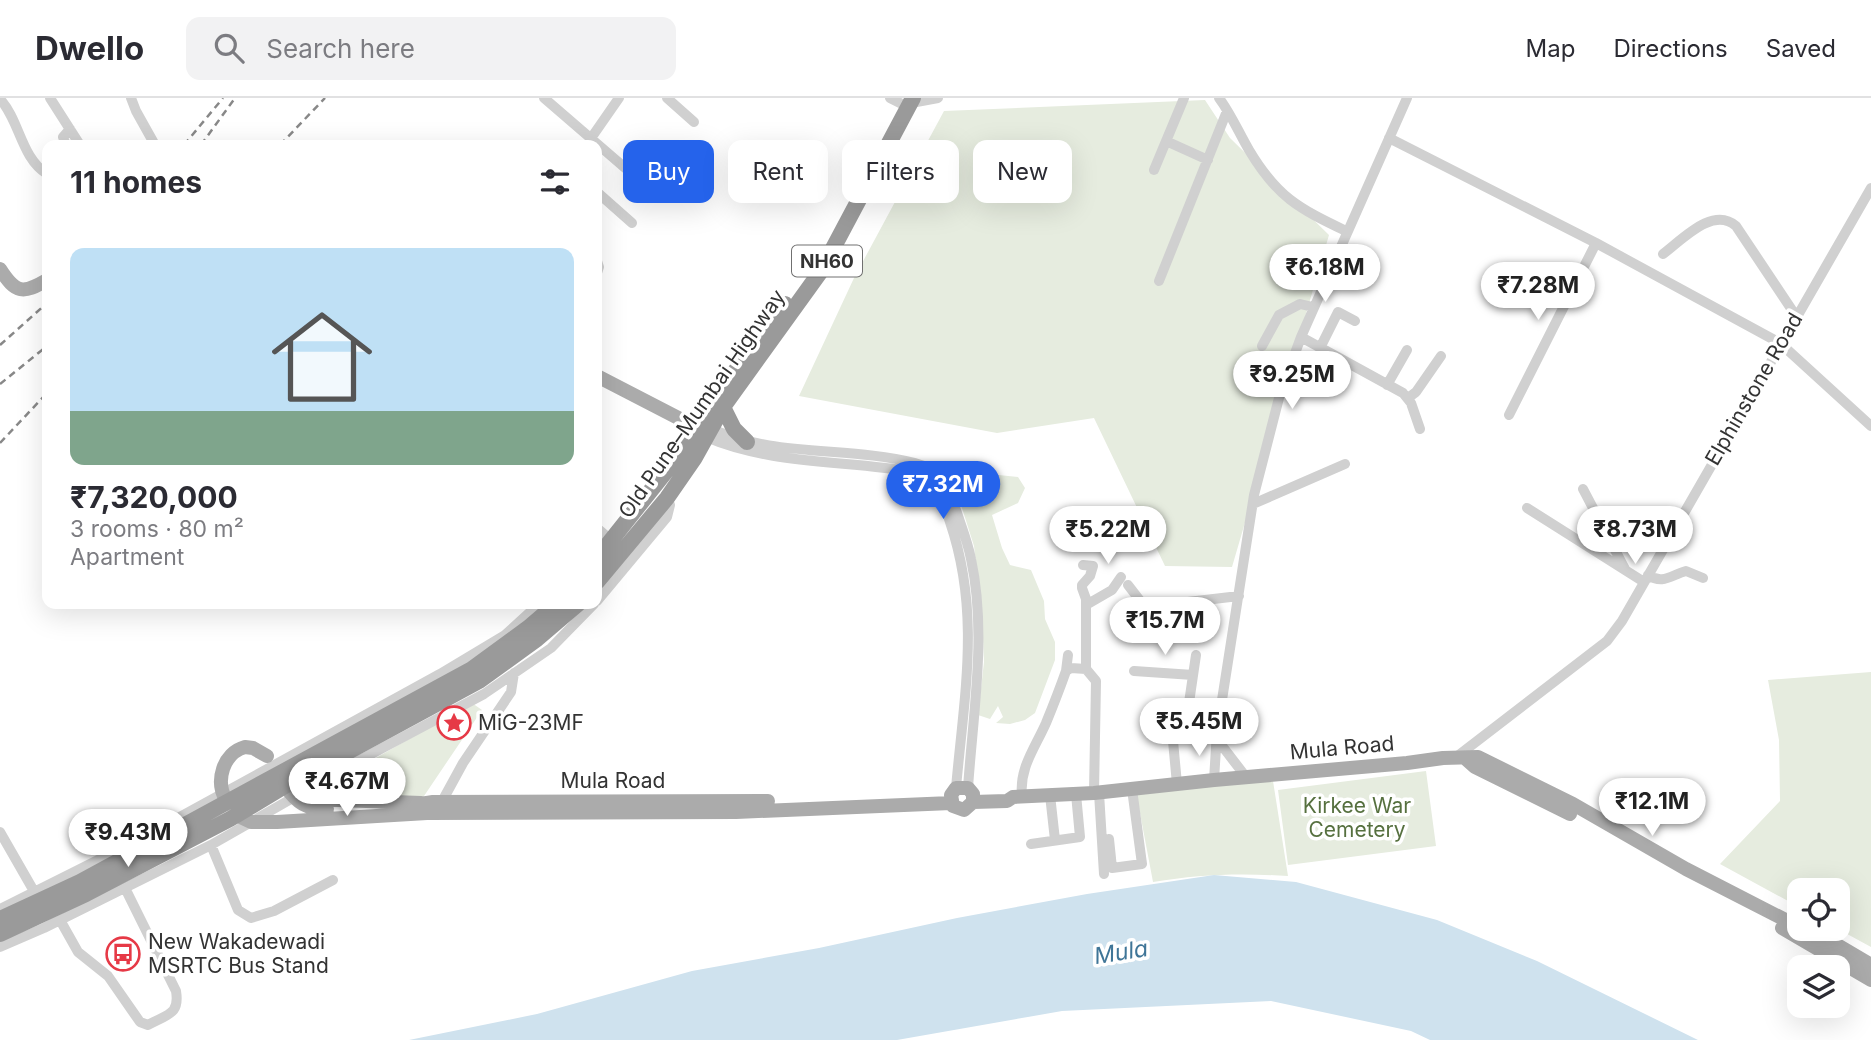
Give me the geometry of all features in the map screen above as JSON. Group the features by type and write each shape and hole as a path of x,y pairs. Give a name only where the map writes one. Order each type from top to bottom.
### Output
{"highway":[{"name":"Old Pune–Mumbai Highway","path":"602,576 667,498 694,459 699,428 723,407 821,271 903,100"},
{"name":"Old Pune–Mumbai Highway","path":"602,550 683,450 813,266 903,100"},
{"path":"723,407 734,429 747,442"},
{"path":"0,919 80,882 224,796 472,669 550,609"},
{"path":"0,934 294,794 479,681 542,635 572,609"}],"main road":[{"path":"0,269 17,289 33,288 42,283"},
{"path":"602,379 699,428"},
{"path":"224,796 225,763 233,753 245,747 253,748 267,757"},
{"path":"1461,758 1475,767 1553,800 1787,921"},
{"name":"Mula Road","path":"433,806 738,802 962,795 1007,801 1018,797 1097,793 1461,758"},
{"path":"294,794 318,800 433,806"},
{"path":"243,818 433,806"},
{"path":"1605,827 1819,944 1871,965"},
{"path":"1816,941 1871,980"}],"street":[{"path":"50,98 77,140"},
{"path":"131,98 135,111 153,140"},
{"path":"544,98 586,140"},
{"path":"589,140 620,98"},
{"path":"667,98 694,122"},
{"path":"903,100 938,98"},
{"path":"1154,170 1184,98"},
{"path":"1219,98 1266,178 1282,195 1300,209 1346,232"},
{"path":"1214,780 1217,735 1253,504 1280,394 1315,304 1407,98"},
{"path":"0,99 10,110 36,167 42,171"},
{"path":"1159,281 1227,111"},
{"path":"64,140 63,137 70,129"},
{"path":"1389,138 1596,243 1780,343 1871,426"},
{"path":"1166,141 1208,160"},
{"path":"602,153 623,169"},
{"name":"Elphinstone Road","path":"1461,758 1607,641 1646,579 1871,188"},
{"path":"602,196 632,223"},
{"path":"1663,254 1706,222 1729,220 1736,226 1796,316"},
{"path":"1509,415 1596,243"},
{"path":"1262,346 1279,315 1300,304 1315,304 1354,321"},
{"path":"1320,348 1338,312"},
{"path":"1301,337 1408,398 1420,429"},
{"path":"1387,385 1407,350"},
{"path":"1408,398 1416,392 1441,356"},
{"path":"699,428 747,442 910,462 926,467 942,478 971,558 978,620 962,795"},
{"path":"699,428 735,449 915,472 935,484 962,560 970,621 962,795"},
{"path":"1253,504 1345,464"},
{"path":"1584,489 1627,572"},
{"path":"602,594 667,517 670,505 667,498"},
{"path":"1527,508 1627,572 1656,580 1686,571 1703,578"},
{"path":"1083,565 1093,566 1090,576 1082,584 1086,605 1086,669 1096,681 1097,793 1104,874"},
{"path":"1086,605 1125,581 1145,607 1239,596"},
{"path":"0,909 224,796 505,635 534,609"},
{"path":"294,794 484,694 551,648 588,609"},
{"path":"1018,797 1025,766 1066,671 1068,655"},
{"path":"1196,655 1185,730 1217,735 1246,777"},
{"path":"1066,671 1071,668 1086,669"},
{"path":"1134,671 1193,675"},
{"path":"433,806 511,692 514,674"},
{"path":"1173,741 1177,784"},
{"path":"1109,839 1112,868 1142,864 1132,789"},
{"path":"1031,844 1080,837 1076,794"},
{"path":"1050,795 1055,840"},
{"path":"0,947 211,845 243,818"},
{"path":"0,831 35,893"},
{"path":"211,845 238,909 251,918 274,911 333,880"},
{"path":"60,920 78,953 108,976 140,1022 148,1025 175,1010 178,1004 176,991 125,888"}],"green space":[{"path":"1205,100 1230,138 1329,235 1232,567 1165,566 1094,418 997,433 799,396 854,278 894,203 959,203 959,140 928,140 944,111"},
{"path":"950,470 1018,477 1025,488 1018,503 992,515 1010,565 1031,570 1044,601 1045,619 1055,642 1055,660 1035,713 1025,720 1010,724 996,723 1003,717 998,706 990,719 978,715 984,662 982,614 974,546"},
{"path":"1871,672 1871,947 1850,936 1850,878 1787,878 1787,900 1720,864 1780,801 1779,740 1768,680"},
{"path":"472,703 482,710 422,799 311,795"},
{"name":"Kirkee War Cemetery","path":"1426,771 1436,846 1288,865 1278,790"},
{"path":"1273,781 1288,876 1220,875 1153,882 1136,792"}],"water":[{"name":"Mula","path":"1214,875 1296,882 1437,920 1537,961 1698,1040 1430,1040 1411,1031 1271,1001 1062,1011 897,1040 409,1040 537,1014 692,971 1087,894"}],"railway":[{"path":"188,140 223,98"},
{"path":"205,140 235,98"},
{"path":"285,140 325,98"},
{"path":"0,345 42,307"},
{"path":"0,384 42,350"},
{"path":"0,443 42,398"}],"place":[{"name":"MiG-23MF","path":"454,723"},
{"name":"New Wakadewadi MSRTC Bus Stand","path":"123,954"}]}
